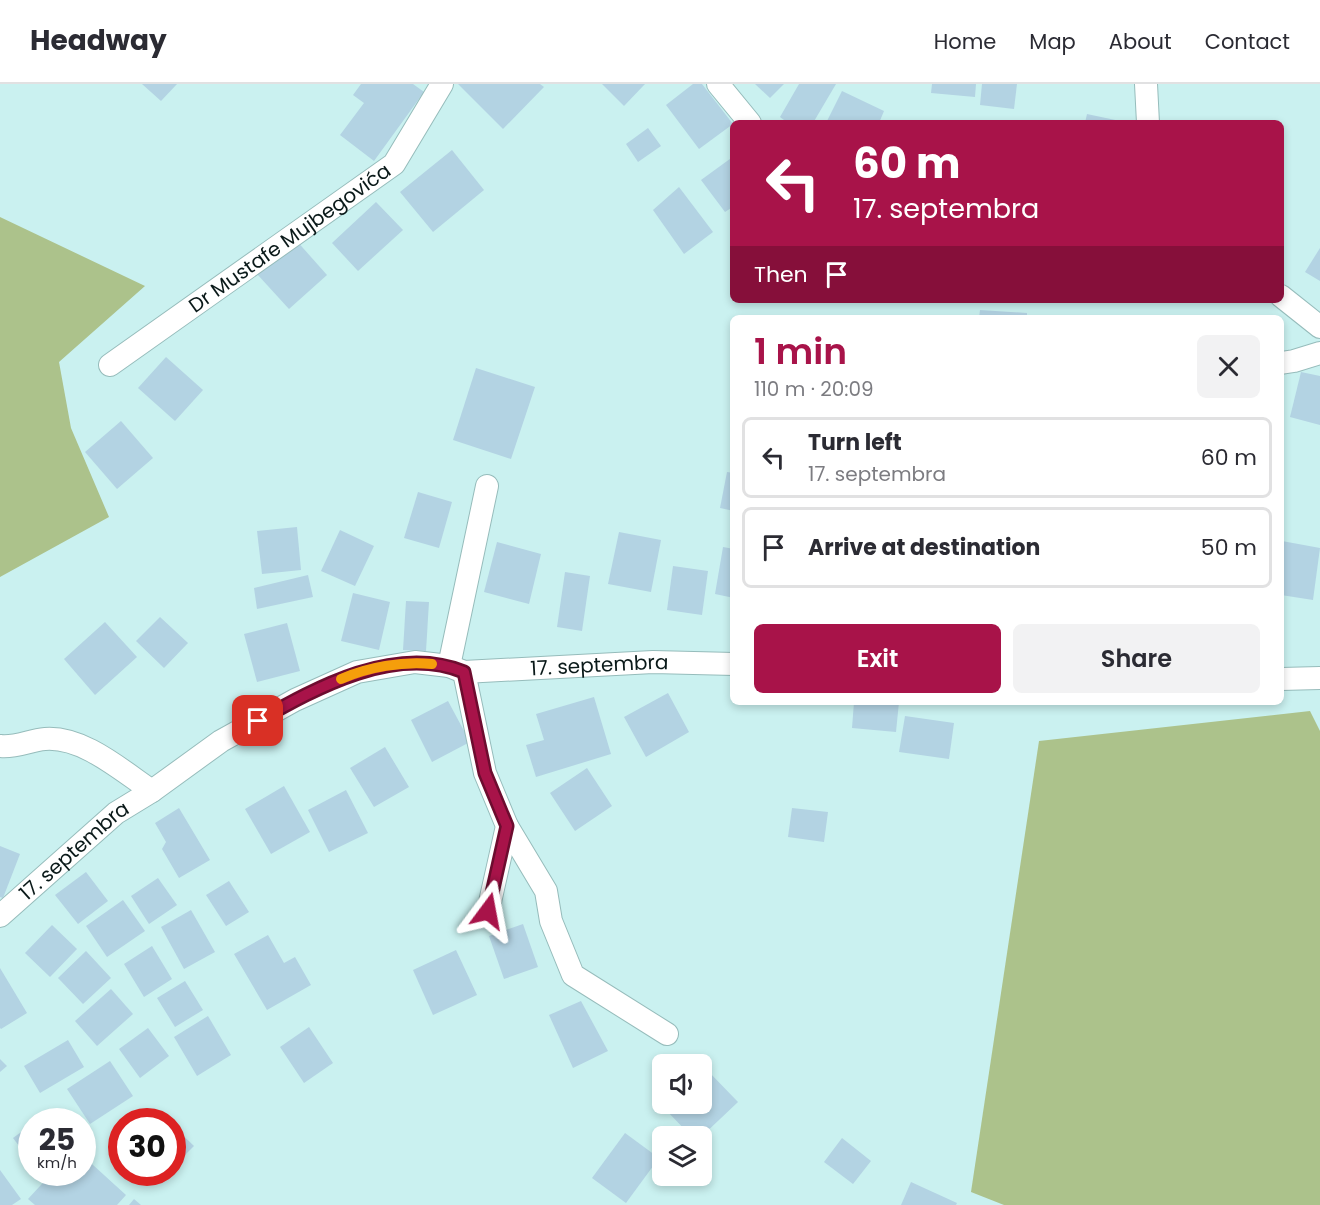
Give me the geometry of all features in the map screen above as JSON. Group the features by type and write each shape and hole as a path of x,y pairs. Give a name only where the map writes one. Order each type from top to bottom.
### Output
{"street":[{"name":"Dr Mustafe Mujbegovića","path":"111,365 394,164 442,84"},
{"path":"717,84 747,120"},
{"path":"1146,84 1148,120"},
{"path":"1284,298 1320,327"},
{"path":"1284,363 1320,353"},
{"path":"487,486 457,669 485,773 507,826 546,891 551,921 573,975 667,1034"},
{"name":"17. septembra","path":"0,915 116,813 152,791 220,741 295,700 357,672 415,662 457,669 653,662 730,664"},
{"path":"1284,679 1320,678"},
{"name":"17. septembra","path":"0,746 7,747 46,738 84,746 152,791"},
{"path":"488,911 507,826"}],"green space":[{"path":"0,217 145,286 59,362 71,428 109,517 0,577"},
{"path":"1310,711 1320,731 1320,1205 1004,1205 971,1192 1039,741"}],"building":[{"path":"142,84 177,84 161,101"},
{"path":"361,84 413,84 424,92 374,161 340,135 364,103 353,95"},
{"path":"458,84 540,84 544,87 503,129"},
{"path":"602,84 645,84 624,106"},
{"path":"693,84 702,84 730,120 730,126 699,149 666,105"},
{"path":"755,84 784,84 770,98"},
{"path":"799,84 836,84 815,120 784,120 780,117"},
{"path":"932,84 976,84 975,97 931,93"},
{"path":"982,84 1017,84 1014,109 980,105"},
{"path":"842,91 884,111 880,120 828,120"},
{"path":"1087,114 1115,120 1086,120"},
{"path":"648,128 661,146 638,162 626,144"},
{"path":"452,150 484,190 433,232 400,192"},
{"path":"730,159 730,209 725,212 701,180"},
{"path":"679,187 713,232 684,254 653,210"},
{"path":"376,202 403,230 358,271 332,243"},
{"path":"295,239 327,275 289,309 257,274"},
{"path":"1320,248 1320,281 1305,272"},
{"path":"980,310 1027,313 1027,315 979,315"},
{"path":"166,357 203,390 175,421 138,388"},
{"path":"476,368 535,387 511,459 453,440"},
{"path":"1301,372 1320,376 1320,425 1290,417"},
{"path":"121,421 153,458 117,489 85,452"},
{"path":"727,472 730,472 730,510 720,508"},
{"path":"418,492 452,502 439,548 404,538"},
{"path":"297,527 301,570 262,574 257,531"},
{"path":"340,530 374,546 355,586 321,571"},
{"path":"619,532 661,540 651,592 608,584"},
{"path":"1284,541 1320,548 1313,600 1284,595"},
{"path":"497,542 541,554 529,604 484,592"},
{"path":"723,547 730,548 730,597 715,594"},
{"path":"673,566 708,571 702,615 667,610"},
{"path":"565,572 590,576 582,631 557,627"},
{"path":"308,575 313,597 257,609 254,588"},
{"path":"353,593 390,602 379,650 341,641"},
{"path":"406,601 429,602 426,651 403,650"},
{"path":"160,617 188,643 164,668 136,641"},
{"path":"105,622 137,657 95,695 64,659"},
{"path":"287,623 300,671 257,682 244,634"},
{"path":"668,693 689,732 646,757 624,717"},
{"path":"594,697 611,754 536,777 526,745 544,740 536,714"},
{"path":"448,701 470,742 432,762 411,720"},
{"path":"854,705 899,705 896,732 852,728"},
{"path":"905,716 954,723 949,759 899,752"},
{"path":"385,747 409,787 374,807 350,768"},
{"path":"587,768 612,806 575,831 550,793"},
{"path":"284,786 310,832 271,854 245,809"},
{"path":"346,790 368,833 329,852 308,810"},
{"path":"179,808 210,860 179,878 162,849 166,842 155,823"},
{"path":"792,808 828,812 824,842 788,837"},
{"path":"0,846 20,854 3,898 0,897"},
{"path":"86,872 108,901 78,924 55,895"},
{"path":"158,878 177,905 149,924 131,896"},
{"path":"229,881 249,912 226,926 206,895"},
{"path":"123,900 145,931 107,957 86,926"},
{"path":"191,910 215,952 184,969 161,927"},
{"path":"523,924 538,967 504,979 489,936"},
{"path":"52,925 77,949 50,977 25,953"},
{"path":"268,935 284,963 295,957 311,985 267,1010 234,954"},
{"path":"152,946 172,979 144,997 124,964"},
{"path":"456,950 477,995 433,1015 413,970"},
{"path":"86,951 111,978 83,1004 58,978"},
{"path":"0,968 27,1013 1,1029 0,1028"},
{"path":"185,981 203,1010 175,1027 157,998"},
{"path":"111,989 133,1014 97,1046 75,1021"},
{"path":"581,1001 608,1051 573,1068 549,1015"},
{"path":"208,1016 231,1055 197,1076 174,1037"},
{"path":"309,1027 333,1063 304,1083 280,1047"},
{"path":"148,1028 169,1056 140,1078 119,1049"},
{"path":"68,1040 84,1067 40,1093 24,1066"},
{"path":"0,1059 7,1066 0,1072"},
{"path":"110,1061 133,1096 115,1108 108,1108 108,1112 96,1120 96,1108 79,1108 67,1089"},
{"path":"712,1075 738,1102 712,1127 681,1126 670,1114 712,1114"},
{"path":"625,1133 652,1153 652,1168 626,1203 592,1178"},
{"path":"18,1134 18,1145 13,1138"},
{"path":"186,1138 194,1146 186,1154"},
{"path":"842,1138 871,1161 853,1184 824,1162"},
{"path":"96,1168 108,1179 108,1186 116,1186 126,1195 117,1205 35,1205 28,1199 40,1186 96,1186"},
{"path":"0,1170 21,1199 12,1205 0,1205"},
{"path":"911,1182 957,1203 956,1205 901,1205"},
{"path":"134,1199 141,1205 129,1205"}],"slow traffic":[{"path":"341,679 357,672 415,662 432,664"}],"route":[{"path":"258,721 295,700 357,672 415,662 449,666 464,672 485,773 507,826 488,911"}]}
